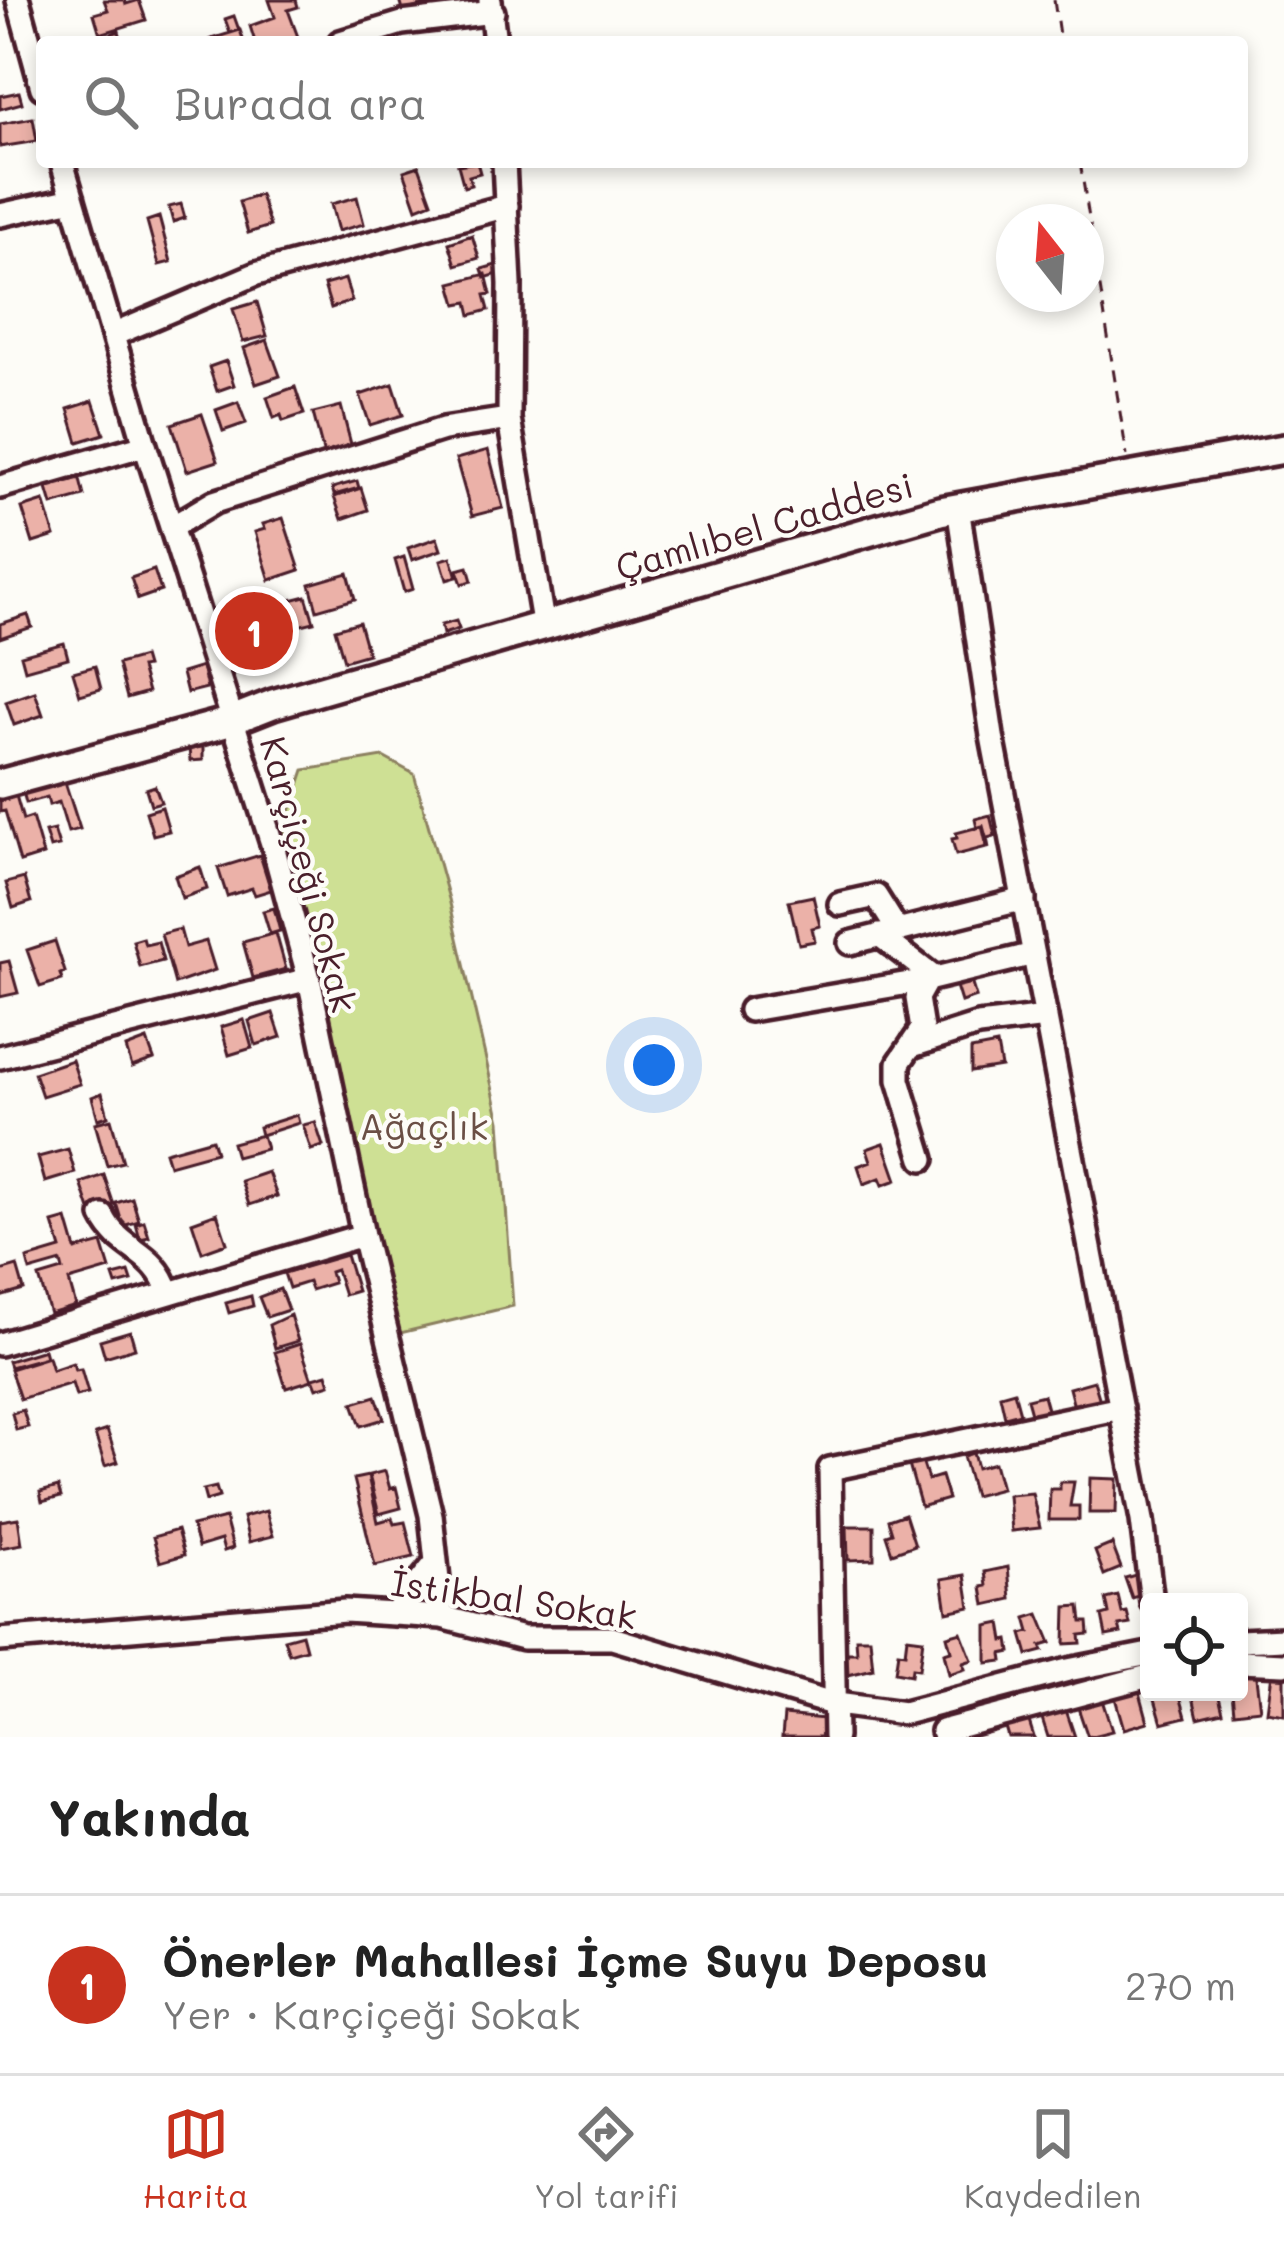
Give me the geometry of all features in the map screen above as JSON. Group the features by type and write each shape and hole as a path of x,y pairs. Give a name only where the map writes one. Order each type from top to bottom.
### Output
{"main road":[{"name":"Çamlıbel Caddesi","path":"231,713 958,508 1284,449"},
{"path":"0,766 231,713"},
{"path":"0,784 231,713"}],"street":[{"path":"18,0 36,66"},
{"path":"360,36 491,6 494,36"},
{"name":"Karçiçeği Sokak","path":"64,168 275,853 309,979 363,1235 431,1515 442,1617"},
{"path":"504,168 509,419 544,628"},
{"path":"0,215 73,199"},
{"path":"113,335 256,274 507,206"},
{"path":"172,527 235,495 443,429 509,419"},
{"path":"0,487 146,445"},
{"path":"958,508 992,736 1142,1520 1151,1593"},
{"path":"840,904 876,896 889,933 931,979"},
{"path":"850,943 1024,899"},
{"path":"750,1010 931,979 1034,954"},
{"path":"0,1057 309,979"},
{"path":"923,1159 899,1080 899,1064 922,1029 917,998 931,979"},
{"path":"915,1045 978,1025 1046,1017"},
{"path":"103,1216 117,1238 161,1270 169,1293"},
{"path":"0,1344 363,1235"},
{"path":"835,1737 830,1469 1121,1408"},
{"path":"394,1614 436,1562"},
{"name":"İstikbal Sokak","path":"0,1640 345,1611 442,1617 524,1638 612,1638 835,1704 904,1713 1140,1656"},
{"path":"1248,1641 1284,1639"},
{"path":"1248,1662 1284,1664"},
{"path":"904,1713 948,1734 1140,1678"},
{"path":"1033,1679 1074,1696"}],"path":[{"path":"1054,0 1059,36"},
{"path":"1081,168 1130,477"}],"green space":[{"name":"Ağaçlık","path":"383,757 414,774 449,899 500,1121 513,1306 392,1335 284,829 304,770"}],"building":[{"path":"104,0 125,0 126,4 139,0 146,20 100,34 94,14 108,10"},
{"path":"269,0 296,0 298,7 288,10 298,36 253,36 250,26 275,17"},
{"path":"400,0 427,0 428,4 403,11"},
{"path":"234,16 239,30 230,33 225,19"},
{"path":"19,92 22,103 0,109 0,96"},
{"path":"33,118 36,141 0,147 0,124"},
{"path":"420,168 432,202 417,208 404,171"},
{"path":"459,168 479,168 480,173 469,176 471,185 464,187"},
{"path":"260,195 270,226 248,233 239,202"},
{"path":"357,197 364,224 338,231 331,204"},
{"path":"181,204 185,218 173,222 169,207"},
{"path":"159,217 171,262 159,265 147,221"},
{"path":"472,235 479,258 456,265 449,243"},
{"path":"496,265 498,274 485,278 482,269"},
{"path":"486,274 489,310 471,315 468,302 457,304 451,283"},
{"path":"345,279 352,301 331,308 324,285"},
{"path":"257,302 267,336 243,342 233,309"},
{"path":"267,340 280,376 256,384 244,348"},
{"path":"226,361 234,385 217,391 209,367"},
{"path":"393,384 403,415 370,425 360,395"},
{"path":"295,387 304,414 283,421 281,415 274,418 267,397"},
{"path":"93,401 104,434 78,442 68,409"},
{"path":"238,402 246,423 223,431 216,410"},
{"path":"341,406 352,448 324,455 313,413"},
{"path":"202,414 218,461 187,471 172,424"},
{"path":"488,450 503,508 472,516 456,459"},
{"path":"79,476 84,496 52,505 46,485"},
{"path":"357,481 359,488 334,495 332,488"},
{"path":"361,488 368,510 342,519 334,497"},
{"path":"44,501 55,536 33,543 22,508"},
{"path":"283,518 300,570 270,580 255,532"},
{"path":"437,538 441,550 412,560 408,548"},
{"path":"404,557 413,589 404,592 395,560"},
{"path":"451,557 457,577 447,580 441,560"},
{"path":"468,567 472,581 462,584 457,570"},
{"path":"154,570 161,591 138,599 131,578"},
{"path":"348,573 355,599 317,610 310,584"},
{"path":"306,596 314,622 282,630 275,604"},
{"path":"265,602 279,649 257,656 260,667 246,671 228,614"},
{"path":"28,615 32,627 0,638 0,624"},
{"path":"456,621 459,629 443,634 441,625"},
{"path":"359,622 368,654 344,661 335,629"},
{"path":"64,643 68,658 25,670 21,655"},
{"path":"143,657 148,692 127,698 118,664"},
{"path":"95,666 101,689 80,695 73,672"},
{"path":"202,667 207,688 187,693 182,673"},
{"path":"35,692 43,715 14,725 6,702"},
{"path":"189,747 203,747 203,760 190,761"},
{"path":"63,776 80,829 68,832 59,802 49,805 47,797 26,803 22,788"},
{"path":"155,786 161,802 151,805 146,789"},
{"path":"15,792 23,820 32,817 43,855 20,862 5,811 0,812 0,796"},
{"path":"162,807 169,831 153,835 146,812"},
{"path":"990,815 995,836 987,838 989,848 983,826 977,828 975,819"},
{"path":"982,826 987,847 956,855 952,839 957,838 956,833"},
{"path":"54,830 59,846 50,848 45,832"},
{"path":"260,855 271,890 255,895 252,888 227,896 218,868"},
{"path":"200,867 207,889 182,898 175,876"},
{"path":"24,878 31,902 13,908 6,883"},
{"path":"813,896 820,926 812,928 815,941 799,944 789,901"},
{"path":"274,908 280,931 270,934 263,911"},
{"path":"180,929 185,947 206,941 215,970 175,984 161,934"},
{"path":"276,933 286,969 253,978 243,942"},
{"path":"143,938 145,945 158,942 163,961 140,967 133,941"},
{"path":"55,941 65,972 60,974 62,980 40,987 27,950"},
{"path":"9,961 18,993 0,997 0,963"},
{"path":"970,978 976,997 961,1002 955,983"},
{"path":"273,1013 281,1037 256,1045 249,1021"},
{"path":"244,1020 252,1048 229,1055 221,1027"},
{"path":"147,1040 154,1059 132,1067 126,1048"},
{"path":"997,1045 1001,1067 971,1072 971,1050"},
{"path":"72,1060 80,1084 42,1096 34,1073"},
{"path":"102,1093 108,1116 98,1119 92,1097"},
{"path":"297,1115 299,1123 261,1135 259,1127"},
{"path":"111,1119 123,1162 107,1166 95,1123"},
{"path":"315,1122 323,1146 311,1150 303,1125"},
{"path":"262,1135 266,1149 236,1157 232,1143"},
{"path":"212,1139 216,1152 169,1165 165,1152"},
{"path":"884,1143 897,1180 883,1185 880,1178 864,1184 858,1166 871,1161 867,1149"},
{"path":"68,1149 75,1173 45,1182 38,1157"},
{"path":"268,1172 277,1196 249,1205 241,1181"},
{"path":"104,1175 114,1205 91,1213 81,1183"},
{"path":"132,1198 139,1221 123,1226 116,1203"},
{"path":"217,1213 227,1243 202,1252 192,1222"},
{"path":"67,1219 76,1250 102,1243 110,1269 69,1281 76,1306 50,1314 39,1277 63,1270 61,1262 30,1271 27,1259 61,1249 53,1223"},
{"path":"144,1221 149,1237 140,1239 136,1224"},
{"path":"346,1255 357,1291 344,1295 336,1270 330,1272 333,1283 311,1290 308,1282 289,1288 284,1273"},
{"path":"17,1266 24,1290 0,1297 0,1271"},
{"path":"129,1272 132,1281 116,1285 113,1276"},
{"path":"280,1289 288,1310 267,1317 259,1297"},
{"path":"251,1296 253,1306 229,1313 226,1303"},
{"path":"290,1315 298,1341 275,1348 269,1325"},
{"path":"130,1331 135,1348 105,1357 100,1340"},
{"path":"300,1344 312,1380 286,1388 275,1352"},
{"path":"44,1350 46,1357 10,1367 8,1361"},
{"path":"48,1357 52,1370 73,1363 75,1370 81,1369 88,1393 76,1396 72,1383 20,1399 10,1369"},
{"path":"327,1374 330,1384 317,1388 313,1378"},
{"path":"1094,1381 1101,1404 1075,1411 1069,1388"},
{"path":"1014,1391 1020,1413 1005,1417 1000,1395"},
{"path":"1043,1395 1048,1413 1032,1417 1027,1399"},
{"path":"376,1396 384,1419 361,1426 353,1403"},
{"path":"23,1410 28,1427 16,1430 12,1413"},
{"path":"107,1430 118,1462 105,1466 95,1434"},
{"path":"973,1453 977,1468 994,1463 1001,1489 974,1496 963,1456"},
{"path":"922,1461 928,1480 941,1476 948,1499 921,1507 909,1465"},
{"path":"385,1471 390,1489 396,1487 401,1508 379,1514 369,1475"},
{"path":"368,1476 378,1522 392,1518 394,1524 405,1522 414,1557 375,1566 354,1479"},
{"path":"1090,1478 1117,1479 1116,1513 1089,1513"},
{"path":"1060,1482 1074,1482 1070,1506 1079,1506 1079,1520 1049,1520 1050,1489 1060,1489"},
{"path":"58,1487 61,1497 42,1502 40,1492"},
{"path":"216,1487 219,1497 206,1501 203,1490"},
{"path":"1032,1493 1040,1528 1011,1531 1008,1495"},
{"path":"266,1511 273,1536 249,1542 243,1517"},
{"path":"905,1514 915,1545 892,1553 886,1535 892,1533 888,1520"},
{"path":"18,1518 22,1544 0,1548 0,1521"},
{"path":"225,1518 233,1548 224,1551 221,1540 198,1547 192,1526"},
{"path":"847,1526 874,1526 874,1559 848,1560"},
{"path":"177,1530 184,1555 160,1562 153,1537"},
{"path":"1112,1544 1121,1568 1104,1575 1095,1551"},
{"path":"1008,1567 1011,1599 985,1605 985,1572"},
{"path":"965,1575 970,1607 947,1612 942,1579"},
{"path":"1135,1575 1140,1595 1132,1598 1125,1578"},
{"path":"1118,1596 1130,1624 1119,1626 1121,1633 1106,1636 1102,1616 1109,1614 1106,1599"},
{"path":"1080,1606 1089,1634 1080,1635 1081,1643 1065,1644 1066,1607"},
{"path":"1039,1614 1051,1643 1028,1655 1022,1634 1030,1632 1026,1618"},
{"path":"1001,1623 1011,1652 1002,1654 1003,1661 987,1663 987,1626"},
{"path":"961,1632 972,1660 963,1663 965,1669 949,1674 944,1653 951,1651 947,1636"},
{"path":"302,1634 306,1649 289,1654 284,1639"},
{"path":"907,1637 923,1639 919,1669 912,1668 911,1675 895,1672 898,1652 905,1653"},
{"path":"856,1638 870,1638 873,1669 848,1675 847,1653 857,1653"},
{"path":"1255,1670 1260,1709 1234,1712 1233,1701 1248,1701 1248,1671"},
{"path":"1272,1673 1284,1674 1284,1715 1267,1712"},
{"path":"1138,1685 1148,1722 1124,1729 1113,1691"},
{"path":"1101,1697 1112,1731 1088,1737 1075,1699"},
{"path":"1156,1701 1182,1701 1186,1717 1162,1723"},
{"path":"1194,1701 1220,1701 1223,1712 1198,1718"},
{"path":"1064,1704 1075,1737 1048,1737 1040,1712"},
{"path":"784,1715 824,1719 822,1737 782,1737"},
{"path":"1027,1715 1034,1737 1008,1737 1002,1717"}],"place":[{"name":"Önerler Mahallesi İçme Suyu Deposu","path":"254,631"}]}
